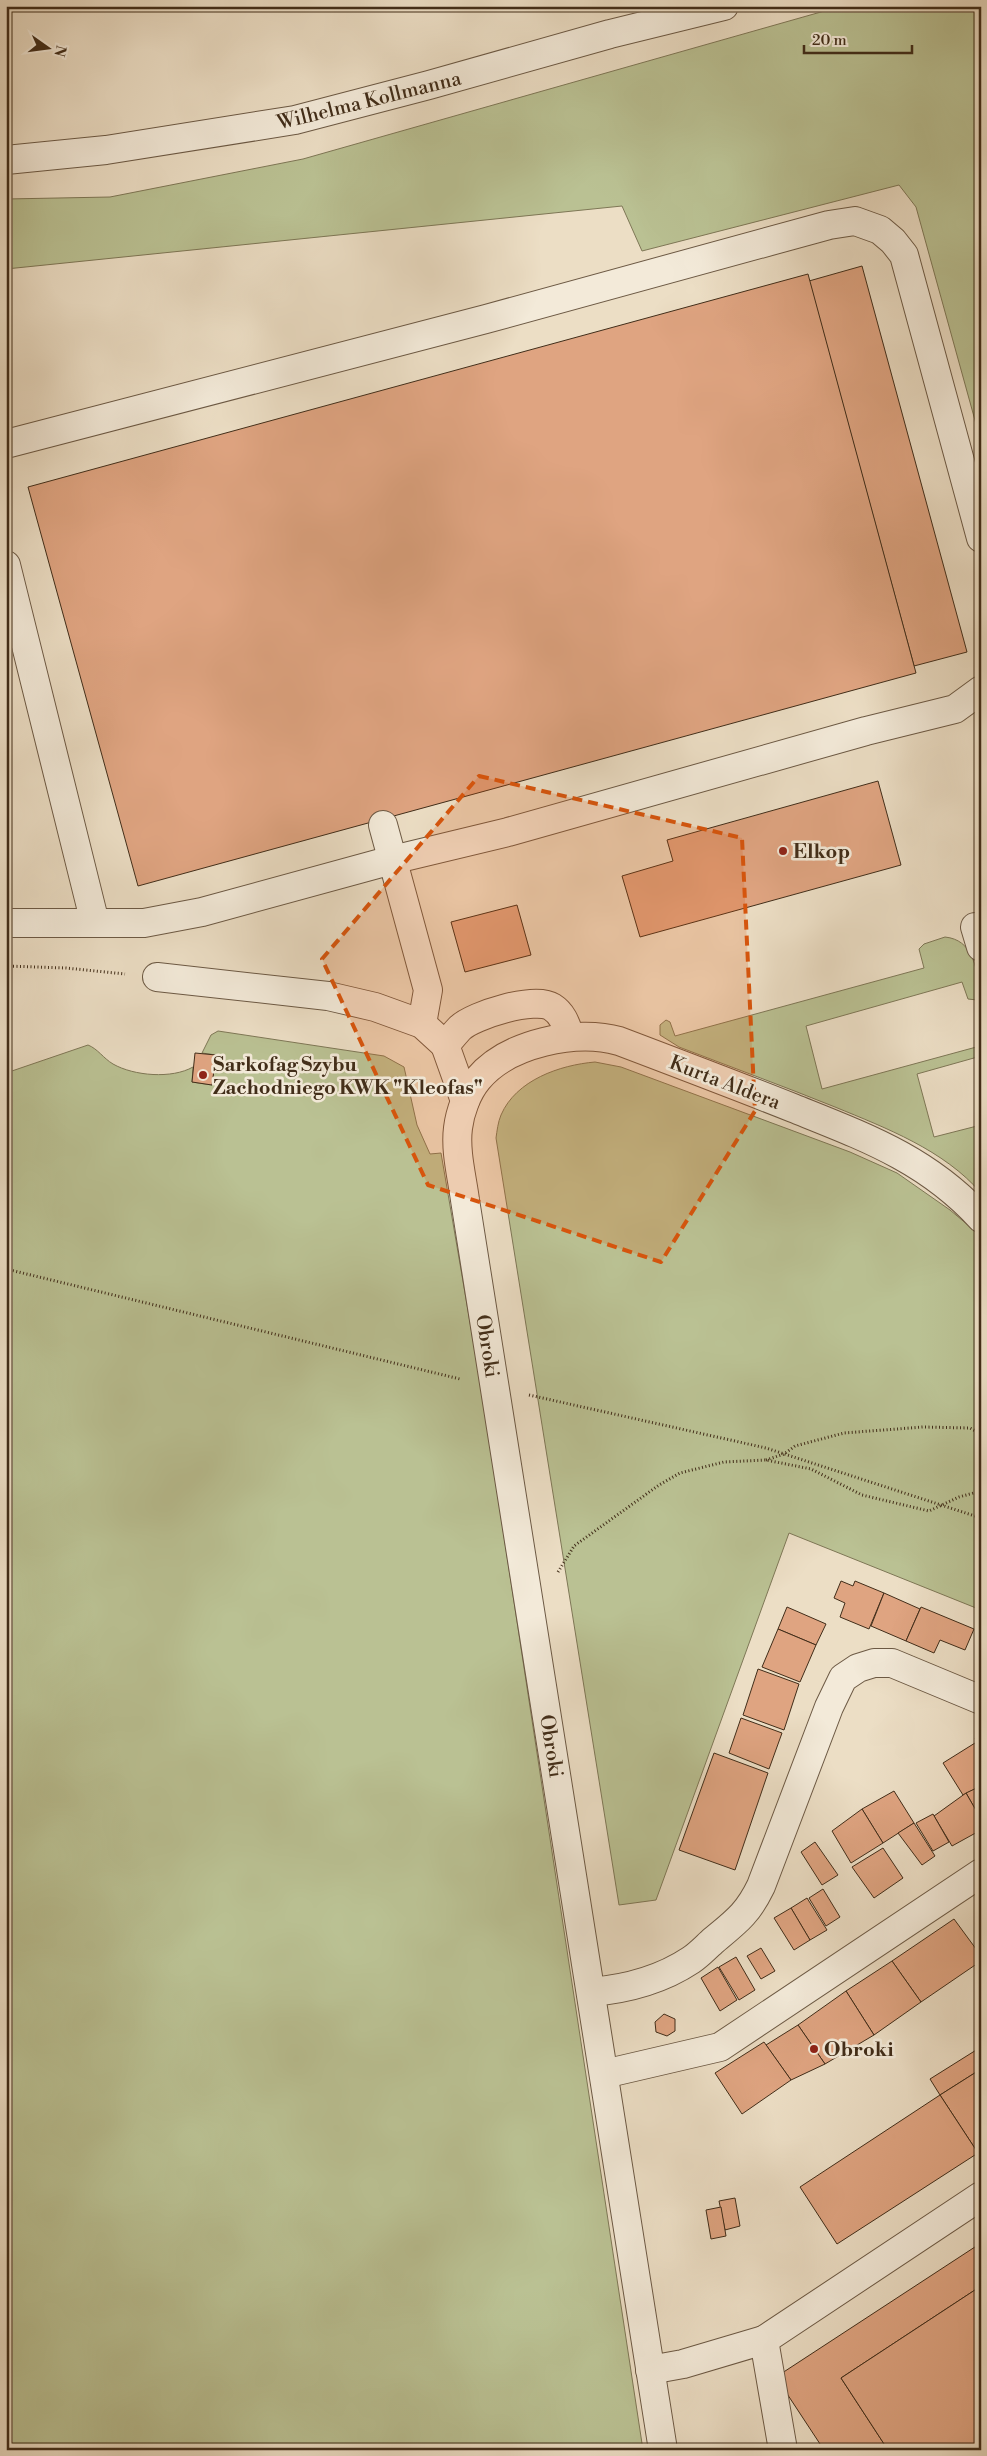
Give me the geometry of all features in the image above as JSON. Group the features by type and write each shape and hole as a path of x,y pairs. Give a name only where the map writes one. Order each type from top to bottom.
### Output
{"street":[{"name":"Wilhelma Kollmanna","path":"6,160 106,150 295,120 412,90 610,34 724,6"},
{"path":"6,444 476,322 771,240 854,221 880,230 893,241 904,255 981,538"},
{"path":"6,565 95,923"},
{"path":"6,923 144,923 202,912 392,860 508,832 866,730 955,709 981,690"},
{"path":"382,825 428,990 422,1024"},
{"path":"157,977 328,996 402,1015 422,1024 445,1046 465,1101"},
{"path":"445,1046 461,1026 484,1015 538,1002 552,1006 564,1019 570,1036"},
{"name":"Kurta Aldera","path":"465,1101 478,1079 493,1065 534,1045 570,1036 599,1036 619,1041 874,1141 919,1165 945,1182 981,1218"},
{"name":"Obroki","path":"465,1101 458,1127 458,1145 663,2450"},
{"path":"591,1992 620,1989 660,1977 692,1960 736,1922 751,1906 761,1886 832,1699 843,1678 858,1668 874,1663 892,1663 981,1700"},
{"path":"604,2074 720,2047 981,1873"},
{"path":"650,2370 683,2364 764,2340 981,2196"},
{"path":"764,2340 783,2450"}],"path":[{"path":"6,966 66,968 157,977"},
{"path":"6,1269 495,1387 784,1454 981,1518"},
{"path":"766,1460 784,1454 795,1446 844,1433 923,1427 970,1428 981,1434"},
{"path":"554,1579 574,1546 659,1485 680,1473 724,1462 766,1460 811,1469 862,1495 929,1511 981,1491"}],"highlighted area":[{"path":"479,776 742,838 755,1111 661,1262 428,1185 322,959"}],"green space":[{"path":"842,6 981,6 981,442 916,207 899,185 642,251 622,206 6,269 6,199 110,197 303,159"},
{"path":"945,937 962,943 971,956 981,989 981,994 977,1000 968,999 962,982 806,1026 822,1089 980,1046 976,1029 981,1025 981,1056 917,1074 934,1137 981,1125 981,1193 950,1164 894,1132 816,1099 679,1047 660,1035 660,1025 666,1020 670,1022 675,1036 924,968 919,949 924,944"},
{"path":"218,1031 384,1056 404,1067 417,1125 430,1154 441,1153 483,1398 643,2450 6,2450 6,1073 88,1045 109,1062 131,1071 164,1074 184,1071 193,1067 192,1082 212,1085 216,1055 202,1053 211,1035"},
{"path":"595,1062 621,1067 850,1152 897,1173 950,1210 981,1236 981,1610 789,1533 656,1900 619,1905 496,1138 500,1118 508,1103 517,1092 540,1076 568,1067"}],"building":[{"path":"862,266 967,652 914,666 809,281"},
{"path":"808,274 916,673 138,886 28,487"},
{"name":"Elkop","path":"878,781 901,865 640,937 622,876 673,861 667,840"},
{"path":"517,905 531,955 465,972 451,922"},
{"name":"Sarkofag Szybu Zachodniego KWK \"Kleofas\"","path":"195,1053 216,1055 212,1085 192,1082"},
{"path":"841,1581 853,1586 855,1581 884,1593 869,1629 840,1617 845,1603 834,1598"},
{"path":"884,1593 920,1609 906,1641 871,1626"},
{"path":"787,1607 826,1624 816,1645 778,1629"},
{"path":"921,1607 974,1629 965,1650 940,1640 934,1653 906,1641"},
{"path":"778,1629 816,1645 800,1682 762,1667"},
{"path":"758,1669 799,1684 784,1730 743,1715"},
{"path":"741,1718 782,1733 769,1769 729,1753"},
{"path":"981,1734 981,1747 975,1738"},
{"path":"975,1743 981,1751 981,1786 963,1795 943,1763"},
{"path":"714,1753 768,1773 735,1870 679,1850"},
{"path":"981,1786 981,1819 966,1793"},
{"path":"894,1791 914,1823 883,1843 862,1809"},
{"path":"966,1793 981,1819 981,1830 952,1846 934,1816"},
{"path":"862,1809 883,1843 851,1863 832,1831"},
{"path":"933,1814 949,1842 933,1851 916,1823"},
{"path":"914,1823 935,1856 922,1865 898,1833"},
{"path":"815,1842 838,1875 822,1885 801,1852"},
{"path":"883,1848 903,1878 874,1898 852,1867"},
{"path":"823,1889 840,1917 826,1926 809,1898"},
{"path":"807,1898 827,1930 810,1940 791,1908"},
{"path":"981,1907 981,1918 976,1911"},
{"path":"791,1908 810,1940 794,1950 774,1918"},
{"path":"954,1919 979,1953 981,1961 921,2002 892,1961"},
{"path":"761,1948 775,1971 761,1979 747,1956"},
{"path":"736,1957 755,1990 739,2000 719,1967"},
{"path":"892,1961 921,2002 874,2035 846,1991"},
{"path":"718,1967 737,2000 720,2011 701,1978"},
{"path":"846,1991 874,2035 825,2064 798,2025"},
{"path":"664,2014 675,2019 675,2031 667,2036 656,2032 655,2022"},
{"path":"798,2025 825,2064 791,2080 766,2045"},
{"path":"764,2042 791,2080 742,2114 715,2073"},
{"path":"981,2047 981,2069 940,2095 930,2079"},
{"path":"981,2069 981,2151 978,2153 940,2095"},
{"path":"940,2095 978,2153 837,2244 800,2187"},
{"path":"735,2198 740,2226 725,2230 719,2201"},
{"path":"721,2207 726,2236 711,2239 706,2210"},
{"path":"981,2243 981,2286 841,2378 888,2450 824,2450 776,2377"},
{"path":"981,2286 981,2450 888,2450 841,2378"}],"place":[{"name":"Elkop","path":"783,851"},
{"name":"Sarkofag Szybu Zachodniego KWK \"Kleofas\"","path":"203,1075"},
{"name":"Obroki","path":"814,2049"}]}
